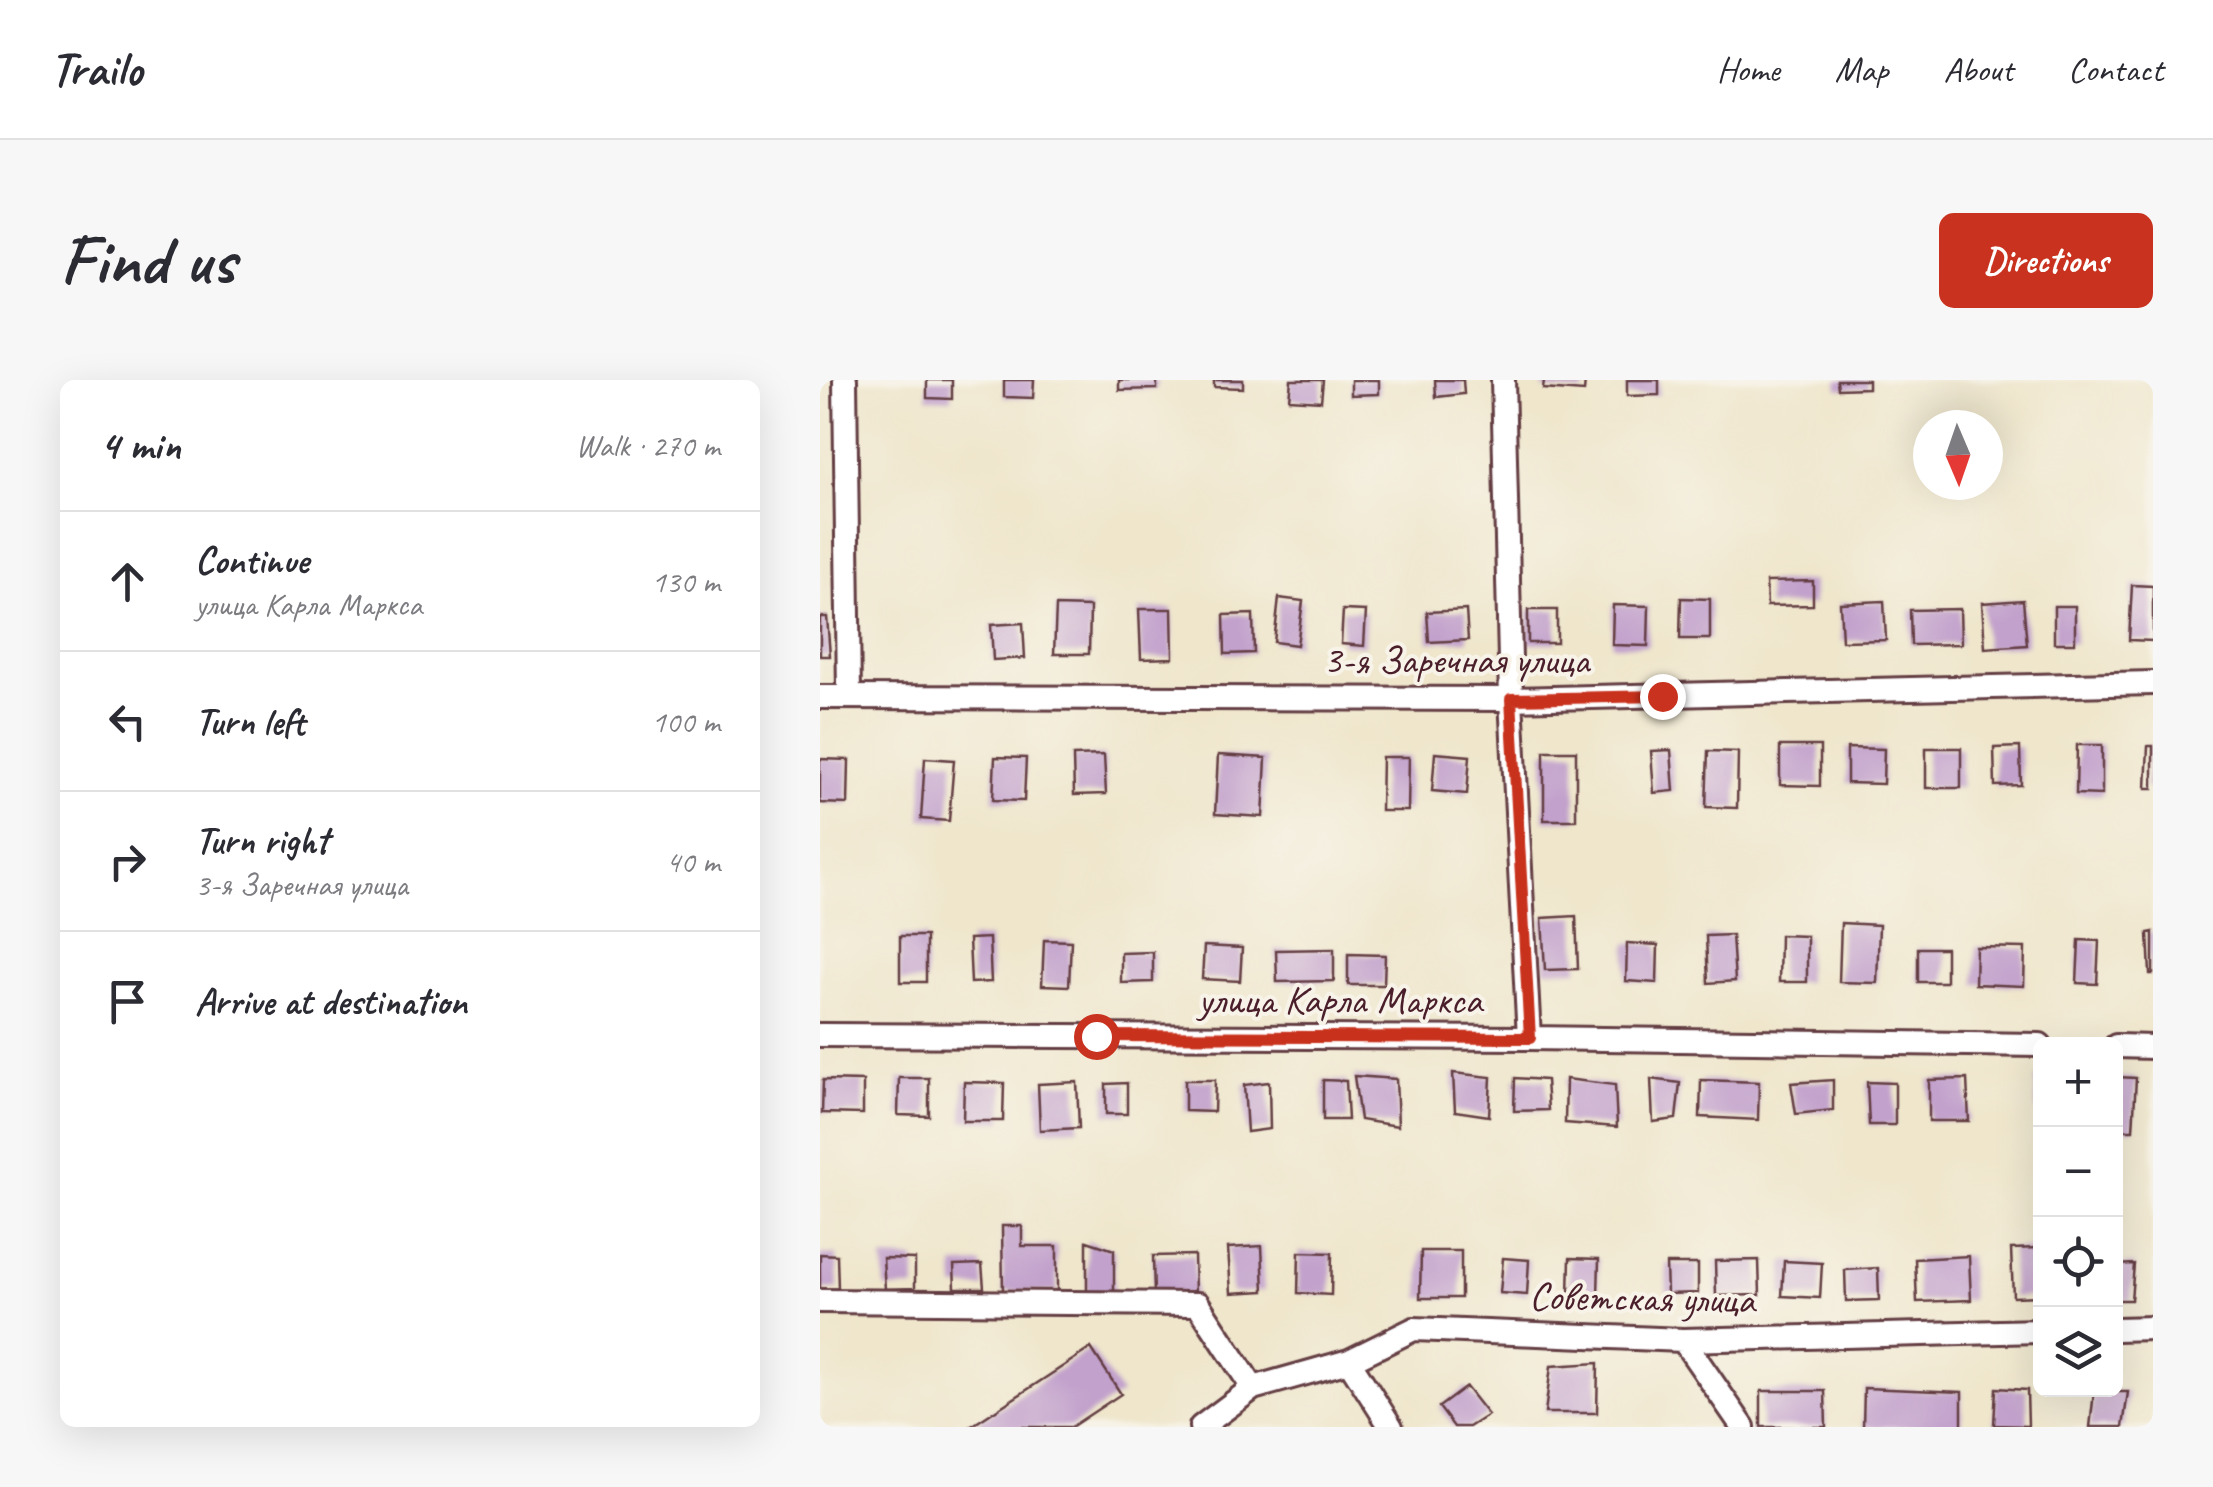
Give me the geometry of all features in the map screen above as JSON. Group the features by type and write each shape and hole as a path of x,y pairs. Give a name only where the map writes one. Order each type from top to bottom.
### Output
{"street":[{"path":"845,380 848,696"},
{"path":"1502,380 1511,699 1530,1038"},
{"name":"3-я Заречная улица","path":"820,696 1511,699 2153,683"},
{"name":"улица Карла Маркса","path":"820,1035 2033,1045"},
{"path":"2123,1046 2153,1046"},
{"path":"820,1301 1198,1304 1252,1388 1201,1427"},
{"path":"2123,1329 2153,1328"},
{"name":"Советская улица","path":"1252,1388 1349,1361 1414,1329 1683,1340 2033,1331"},
{"path":"1683,1340 1743,1427"},
{"path":"1349,1361 1391,1427"}],"building":[{"path":"927,380 952,380 952,399 927,398"},
{"path":"1004,380 1034,380 1033,398 1004,397"},
{"path":"1119,380 1157,380 1157,389 1119,390"},
{"path":"1214,380 1243,380 1243,388 1214,387"},
{"path":"1291,380 1323,380 1321,401 1289,399"},
{"path":"1351,380 1379,380 1379,394 1351,395"},
{"path":"1435,380 1463,380 1464,394 1436,397"},
{"path":"1544,380 1585,380 1584,392 1543,389"},
{"path":"1627,380 1659,380 1659,395 1627,396"},
{"path":"1837,380 1868,380 1868,388 1838,389"},
{"path":"1813,581 1813,605 1767,606 1766,582"},
{"path":"2132,585 2153,586 2153,641 2129,640"},
{"path":"1279,598 1303,601 1297,645 1274,642"},
{"path":"1681,598 1710,599 1710,639 1680,639"},
{"path":"2023,600 2027,645 1985,648 1982,603"},
{"path":"1884,601 1886,640 1842,641 1840,603"},
{"path":"1613,605 1649,606 1648,646 1612,645"},
{"path":"1056,606 1090,607 1089,654 1054,654"},
{"path":"2054,606 2075,606 2075,643 2054,643"},
{"path":"1139,609 1172,609 1173,658 1141,659"},
{"path":"1960,609 1961,644 1911,645 1910,610"},
{"path":"1343,610 1366,611 1364,646 1341,644"},
{"path":"1466,610 1468,640 1429,642 1427,612"},
{"path":"1528,610 1557,610 1557,643 1528,643"},
{"path":"1253,614 1254,653 1225,654 1224,615"},
{"path":"820,617 827,617 830,656 820,656"},
{"path":"1023,623 1025,658 993,660 991,625"},
{"path":"2077,745 2102,745 2102,795 2076,794"},
{"path":"1780,746 1820,746 1820,786 1780,785"},
{"path":"2148,746 2153,746 2153,788 2146,788"},
{"path":"2020,747 2021,785 1995,786 1994,748"},
{"path":"1847,748 1884,749 1883,784 1847,783"},
{"path":"1926,748 1961,748 1961,788 1926,788"},
{"path":"1671,750 1674,791 1654,793 1651,751"},
{"path":"1544,751 1576,751 1576,820 1544,820"},
{"path":"1708,751 1738,752 1737,808 1706,807"},
{"path":"1435,753 1470,756 1467,794 1432,791"},
{"path":"1104,755 1106,794 1074,795 1073,756"},
{"path":"1218,755 1266,758 1263,817 1215,814"},
{"path":"995,757 1026,758 1024,801 993,800"},
{"path":"1382,757 1409,757 1408,811 1381,811"},
{"path":"925,758 954,760 949,821 921,819"},
{"path":"820,759 849,760 848,804 820,803"},
{"path":"1576,916 1578,969 1545,970 1542,918"},
{"path":"1841,923 1879,925 1877,983 1839,982"},
{"path":"2153,932 2153,974 2150,974 2148,933"},
{"path":"1732,935 1735,981 1708,983 1706,936"},
{"path":"1780,935 1807,936 1807,982 1779,982"},
{"path":"900,936 926,936 926,982 900,982"},
{"path":"989,938 991,982 971,983 969,939"},
{"path":"1044,940 1071,941 1069,986 1042,985"},
{"path":"2079,940 2099,941 2097,984 2077,983"},
{"path":"1627,943 1658,945 1657,983 1626,981"},
{"path":"1204,946 1242,948 1240,981 1202,979"},
{"path":"1976,947 2025,948 2024,986 1975,984"},
{"path":"1918,948 1946,948 1946,982 1918,982"},
{"path":"1334,949 1334,981 1277,982 1276,950"},
{"path":"1153,952 1153,982 1121,983 1121,953"},
{"path":"1348,954 1385,955 1384,985 1348,985"},
{"path":"1453,1073 1491,1077 1489,1116 1455,1111"},
{"path":"1354,1076 1396,1079 1398,1126 1360,1120"},
{"path":"2123,1077 2136,1078 2133,1130 2123,1130"},
{"path":"899,1078 929,1078 929,1116 898,1115"},
{"path":"1515,1078 1546,1080 1548,1110 1514,1111"},
{"path":"1566,1079 1615,1085 1617,1127 1565,1123"},
{"path":"1651,1079 1680,1083 1676,1119 1653,1122"},
{"path":"1967,1079 1969,1121 1929,1121 1929,1080"},
{"path":"823,1080 863,1081 863,1114 822,1113"},
{"path":"1185,1080 1215,1080 1214,1112 1185,1111"},
{"path":"1323,1080 1346,1081 1348,1120 1323,1120"},
{"path":"1701,1080 1759,1082 1758,1120 1700,1117"},
{"path":"1833,1080 1833,1110 1796,1114 1791,1083"},
{"path":"964,1082 1004,1083 1003,1121 963,1121"},
{"path":"1077,1082 1079,1128 1040,1130 1038,1084"},
{"path":"1269,1082 1270,1129 1247,1132 1244,1085"},
{"path":"1867,1082 1895,1083 1895,1125 1869,1125"},
{"path":"1127,1083 1127,1114 1106,1114 1106,1084"},
{"path":"1002,1226 1022,1226 1022,1246 1057,1246 1057,1292 1003,1292"},
{"path":"1087,1241 1114,1250 1114,1294 1087,1295"},
{"path":"1262,1246 1264,1291 1231,1293 1228,1248"},
{"path":"2033,1248 2033,1296 2013,1297 2011,1249"},
{"path":"1421,1251 1461,1251 1461,1298 1420,1298"},
{"path":"1299,1252 1332,1253 1331,1295 1298,1293"},
{"path":"820,1254 837,1255 838,1289 820,1289"},
{"path":"1194,1255 1195,1295 1154,1296 1153,1256"},
{"path":"1969,1256 1971,1300 1917,1302 1915,1259"},
{"path":"883,1258 915,1259 915,1288 885,1289"},
{"path":"1503,1258 1529,1260 1527,1295 1500,1293"},
{"path":"1570,1258 1599,1259 1598,1296 1569,1295"},
{"path":"1759,1260 1760,1295 1716,1296 1715,1261"},
{"path":"1784,1261 1822,1263 1820,1298 1782,1296"},
{"path":"982,1264 984,1288 955,1288 954,1265"},
{"path":"1666,1264 1698,1264 1698,1293 1667,1294"},
{"path":"2134,1264 2131,1300 2123,1300 2123,1265"},
{"path":"1878,1268 1879,1300 1846,1301 1845,1270"},
{"path":"1091,1348 1121,1394 1071,1427 970,1427"},
{"path":"1598,1363 1597,1413 1545,1413 1551,1366"},
{"path":"1466,1387 1488,1415 1469,1427 1454,1427 1439,1407"},
{"path":"1864,1388 1962,1392 1962,1427 1863,1427"},
{"path":"1996,1388 2027,1390 2028,1426 1994,1425"},
{"path":"1761,1391 1825,1391 1826,1427 1761,1427"},
{"path":"2123,1392 2128,1392 2123,1427 2090,1427 2093,1397 2123,1397"}],"route":[{"path":"1096,1036 1530,1038 1511,699 1662,696"}]}
